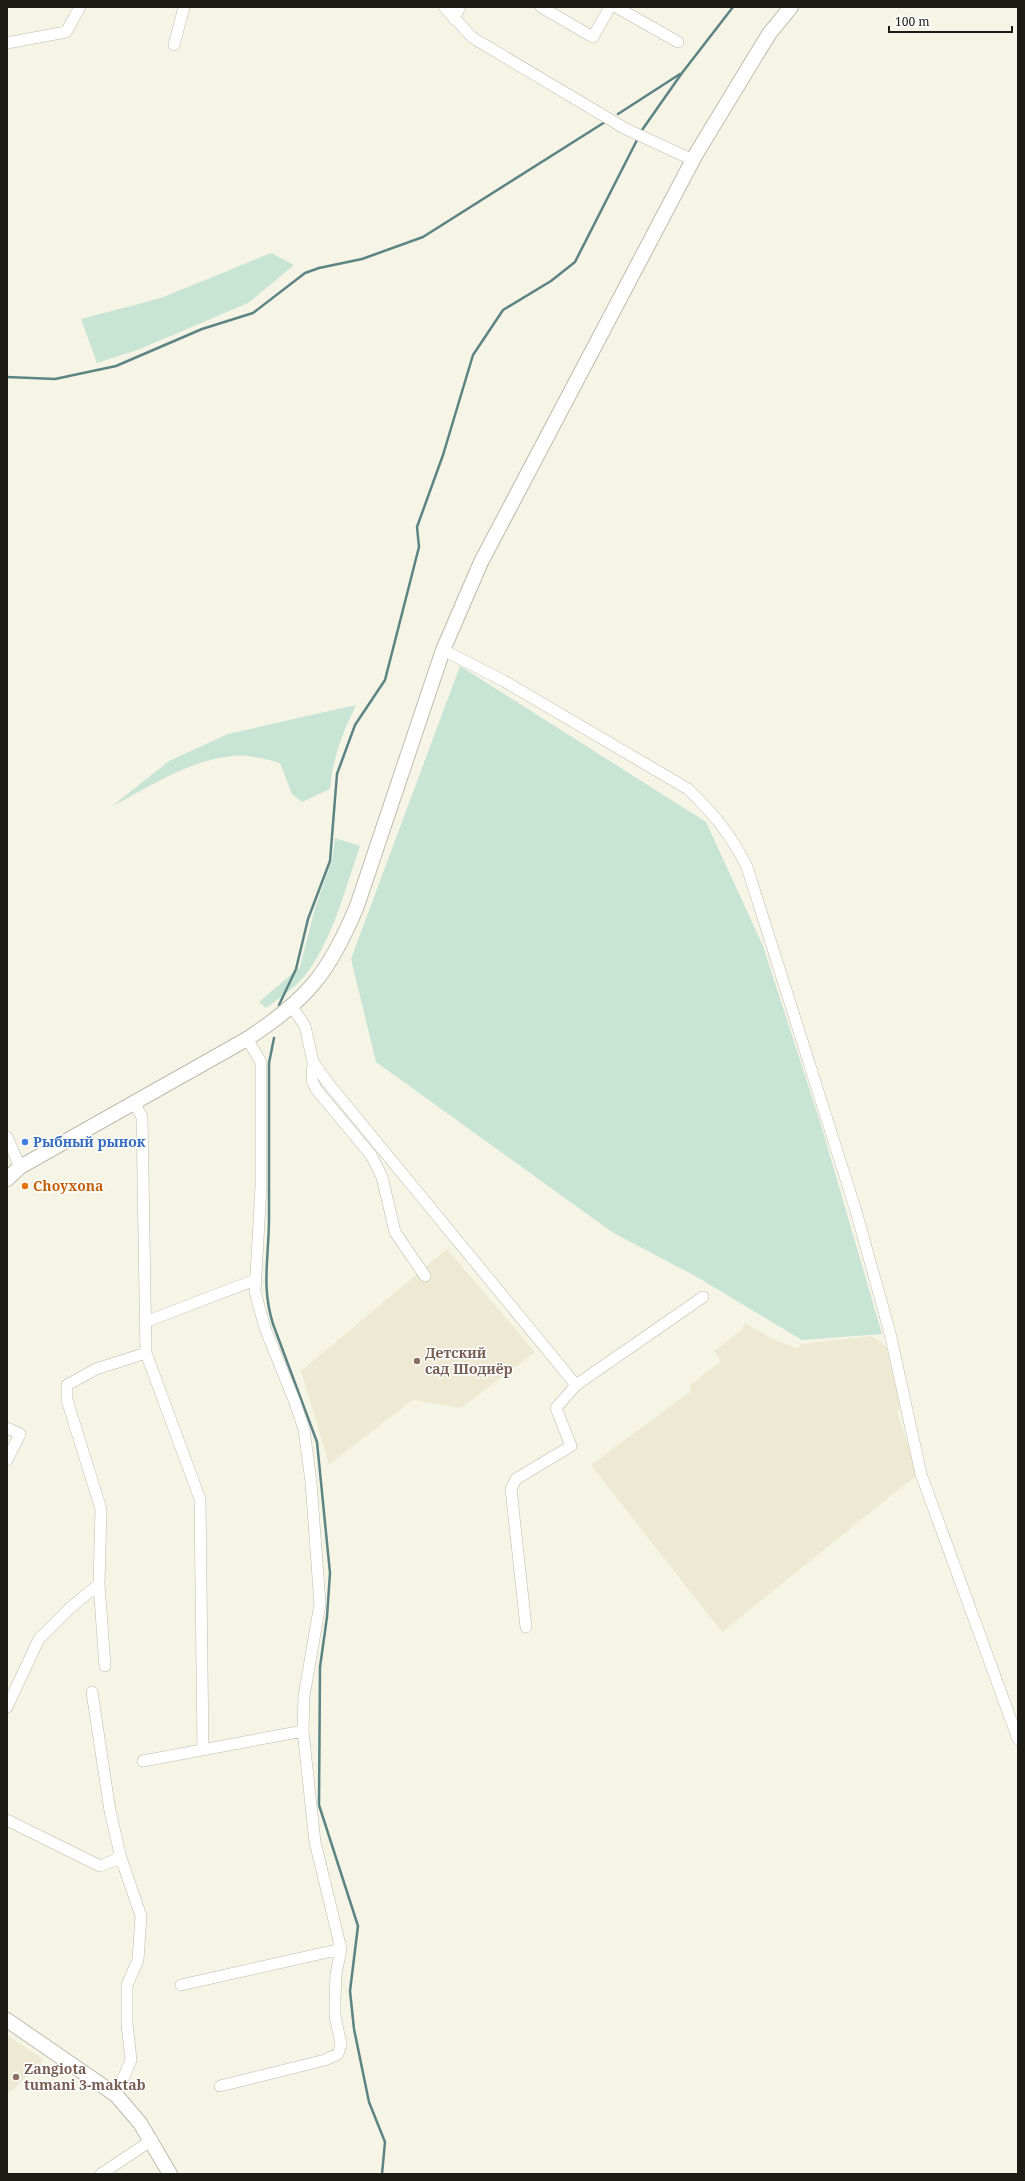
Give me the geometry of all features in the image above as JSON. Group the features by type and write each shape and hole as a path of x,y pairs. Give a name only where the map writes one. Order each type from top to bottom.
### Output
{"main road":[{"path":"7,1179 20,1167 247,1038 292,1007 318,979 345,935 357,906 443,650 484,555 692,160 769,34 791,7"},
{"path":"7,2020 116,2095 133,2114 152,2140 170,2174"}],"street":[{"path":"7,43 66,32 80,7"},
{"path":"174,45 184,7"},
{"path":"444,7 473,38 620,125 692,160"},
{"path":"454,19 460,7"},
{"path":"541,7 593,37 610,7"},
{"path":"616,7 678,42"},
{"path":"443,650 504,681 688,789 708,808 736,845 746,867 856,1211 890,1333 921,1474 1018,1739"},
{"path":"292,1007 305,1026 313,1062 312,1080 316,1089 371,1155 378,1167 395,1232 425,1276"},
{"path":"220,2086 325,2060 338,2054 341,2044 335,2016 335,1998 336,1974 341,1949 315,1842 303,1731 304,1696 320,1604 311,1482 304,1429 265,1328 258,1304 255,1280 261,1186 261,1062 247,1038"},
{"path":"313,1062 328,1083 576,1385"},
{"path":"134,1103 142,1117 146,1353 200,1498 203,1750"},
{"path":"7,1137 20,1167"},
{"path":"146,1322 255,1280"},
{"path":"526,1627 511,1489 516,1479 571,1446 556,1408 576,1385 703,1297"},
{"path":"105,1666 99,1584 101,1509 67,1400 67,1385 96,1369 146,1353"},
{"path":"7,1428 20,1434 7,1460"},
{"path":"7,1707 39,1639 69,1609 99,1584"},
{"path":"92,1692 110,1811 121,1858 141,1916 138,1960 127,1985 127,2024 131,2060 116,2095"},
{"path":"143,1761 303,1731"},
{"path":"7,1820 100,1866 121,1858"},
{"path":"181,1985 341,1949"},
{"path":"101,2174 152,2140"}],"shaded area":[{"name":"Детский сад Шодиёр","path":"447,1249 535,1352 461,1408 413,1400 329,1464 301,1371"},
{"path":"745,1323 772,1339 798,1349 801,1344 871,1336 886,1346 900,1405 897,1412 918,1474 722,1632 591,1465 690,1392 691,1384 721,1361 714,1351 742,1330"},
{"name":"Zangiota tumani 3-maktab","path":"7,2035 44,2060 7,2095"}],"green space":[{"path":"271,253 294,265 248,303 140,349 97,363 81,319 161,298"},
{"path":"460,666 706,822 763,946 821,1125 882,1334 802,1340 697,1277 612,1232 376,1062 351,959"},
{"path":"356,705 339,746 333,766 330,789 302,802 292,794 280,763 256,757 232,756 200,763 185,769 155,783 111,807 169,761 228,734"},
{"path":"335,838 360,846 326,941 309,970 300,981 266,1008 259,1002 300,967 315,908 332,861"}],"waterway":[{"path":"642,130 682,73 733,7"},
{"path":"618,114 680,74"},
{"path":"7,377 55,379 116,366 202,329 253,313 305,273 319,268 362,259 423,237 605,122"},
{"path":"279,1005 296,969 308,919 330,861 337,774 355,725 385,680 419,547 417,527 443,455 473,355 503,310 551,281 575,262 637,140"},
{"path":"274,1038 269,1063 269,1232 266,1271 267,1297 273,1324 317,1442 330,1573 327,1617 320,1667 319,1805 358,1926 350,1991 354,2029 369,2102 385,2142 382,2174"}],"place":[{"name":"Рыбный рынок","path":"25,1142"},
{"name":"Choyxona","path":"25,1186"},
{"name":"Детский сад Шодиёр","path":"417,1361"},
{"name":"Zangiota tumani 3-maktab","path":"16,2077"}]}
